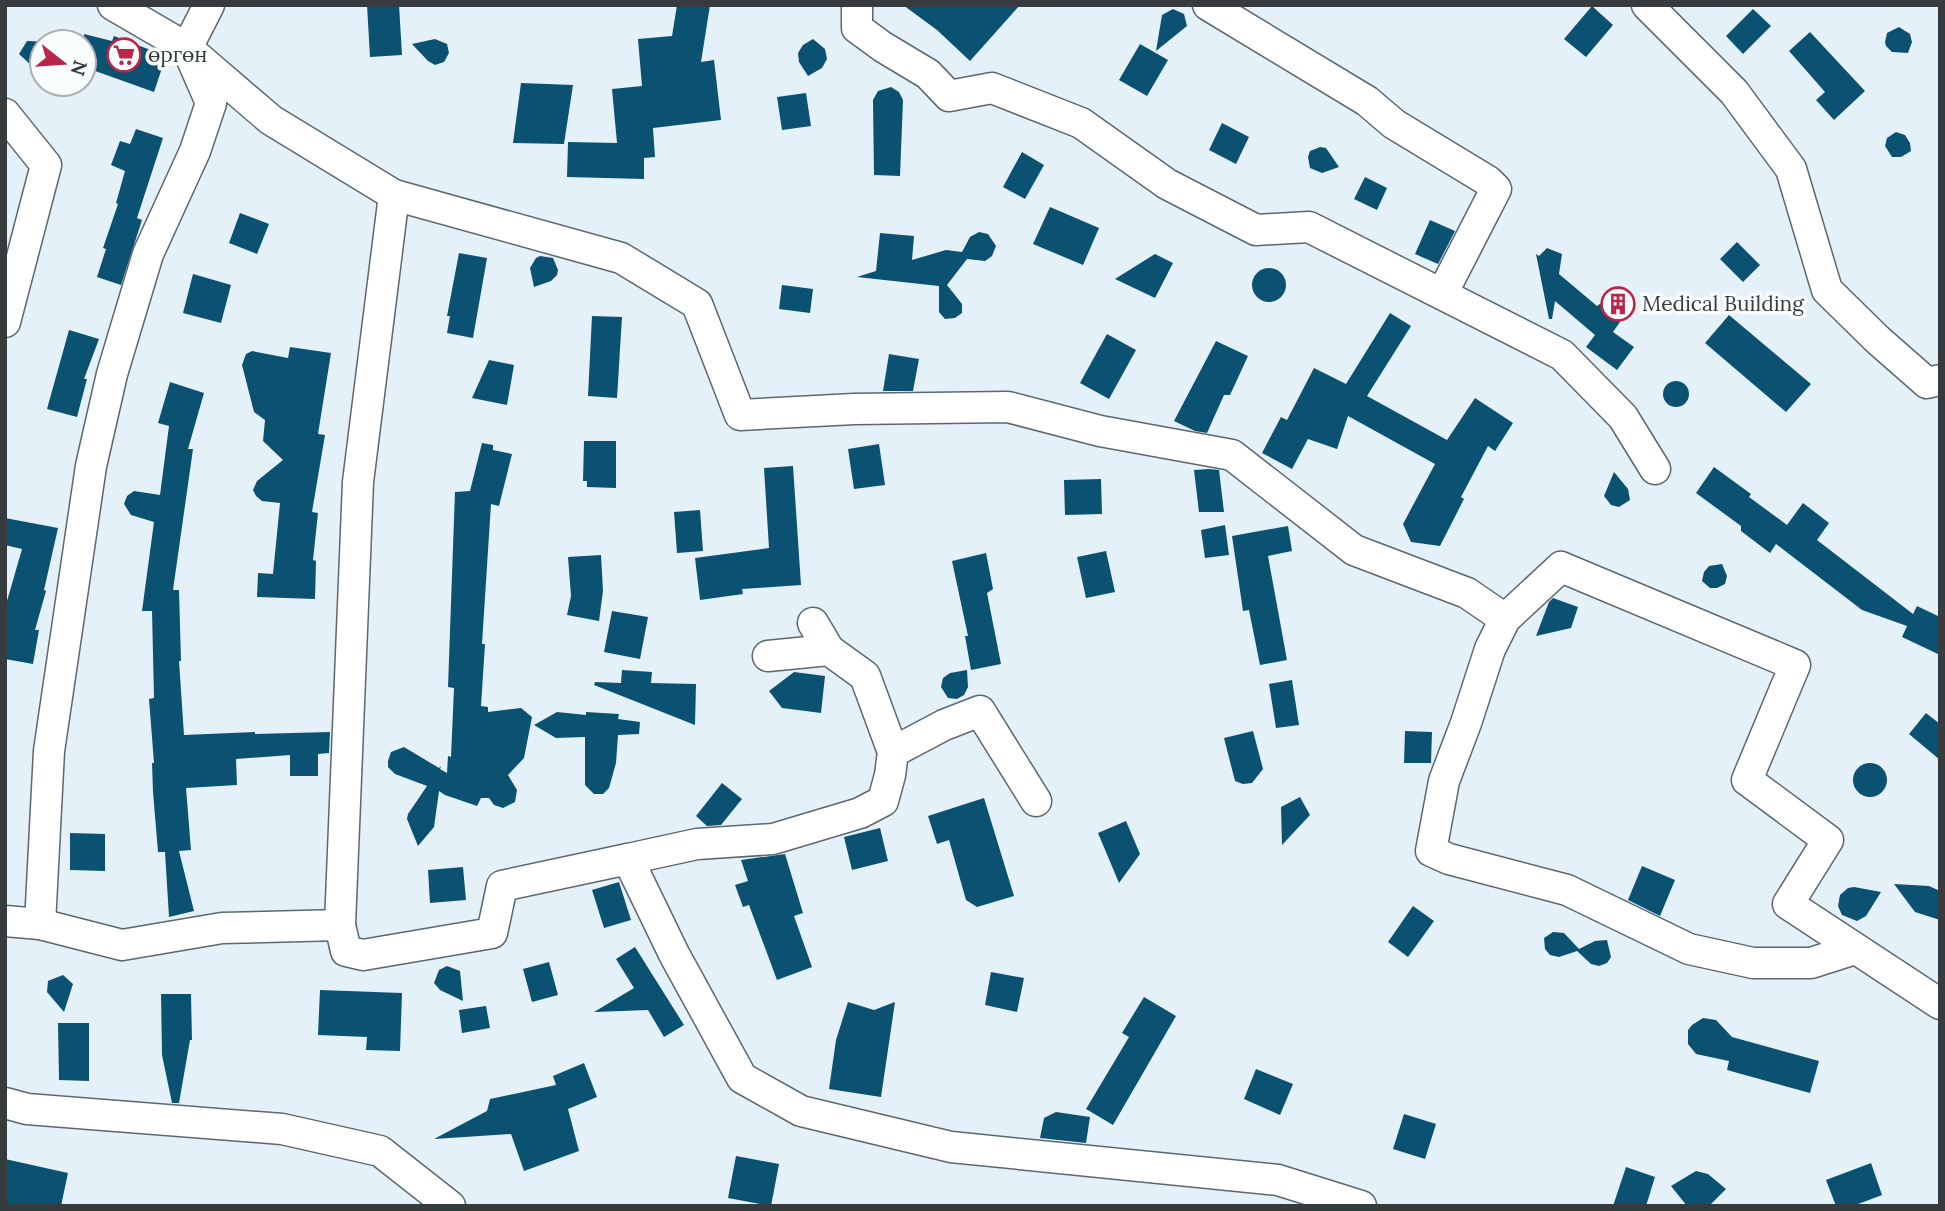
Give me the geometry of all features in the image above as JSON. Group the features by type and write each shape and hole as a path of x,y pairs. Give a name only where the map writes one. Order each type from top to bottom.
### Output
{"street":[{"path":"113,5 187,48 271,120 394,195 621,258 696,304 740,415 854,409 1008,407 1100,431 1232,455 1354,550 1467,593 1505,619"},
{"path":"187,48 209,5"},
{"path":"857,5 858,28 883,47 928,74 949,96 992,88 1081,123 1167,184 1256,230 1310,227 1562,355 1623,417 1655,469"},
{"path":"1208,5 1263,41 1367,101 1394,124 1488,181 1496,189 1442,294"},
{"path":"1647,5 1734,92 1791,170 1827,290 1927,383 1940,380"},
{"path":"40,924 49,751 90,466 112,374 148,254 195,151 211,103 187,48"},
{"path":"5,115 46,165 5,322"},
{"path":"394,195 358,482 340,925 346,951 363,955 492,933 502,886 697,844 774,839 860,813 883,801 893,752 865,676 829,650 813,623"},
{"path":"1856,949 1811,963 1753,963 1689,950 1567,890 1449,859 1431,851 1444,781 1490,649 1505,619 1561,567 1795,665 1748,780 1828,841 1788,904 1940,1004"},
{"path":"768,656 829,650"},
{"path":"893,752 944,725 980,711 1036,801"},
{"path":"628,859 674,954 742,1078 801,1111 951,1147 1278,1180 1361,1206"},
{"path":"5,921 40,924 122,946 222,929 340,925"},
{"path":"5,1103 27,1109 282,1129 380,1151 450,1206"}],"building":[{"path":"367,5 399,5 402,55 370,57"},
{"path":"677,5 710,5 701,62 714,60 721,120 653,128 655,157 644,158 644,179 567,177 568,142 617,143 612,89 642,86 638,39 672,36"},
{"path":"903,5 1020,5 970,61 937,30"},
{"path":"1592,6 1613,25 1586,57 1564,39"},
{"path":"1173,9 1184,14 1187,26 1156,51 1162,15"},
{"path":"1753,9 1771,26 1743,54 1726,36"},
{"path":"1899,27 1910,34 1912,42 1908,53 1892,52 1886,46 1887,33"},
{"path":"1810,32 1865,91 1834,120 1816,100 1825,92 1789,51"},
{"path":"114,36 166,56 154,92 98,72 98,38 112,41"},
{"path":"435,39 447,44 449,53 444,62 435,65 412,44"},
{"path":"813,39 825,49 827,59 822,68 808,76 799,62 798,53 803,45"},
{"path":"27,41 28,41 28,62 19,54"},
{"path":"1140,44 1168,60 1147,96 1119,80"},
{"path":"521,83 573,85 564,144 513,143"},
{"path":"891,87 899,92 903,100 900,176 874,175 873,100 878,91"},
{"path":"806,93 811,126 782,130 777,97"},
{"path":"1222,123 1249,137 1236,164 1209,150"},
{"path":"136,129 163,138 137,218 142,220 121,285 97,277 125,171 111,165 120,141 130,144"},
{"path":"1896,132 1905,135 1910,143 1911,151 1901,157 1892,157 1885,146 1887,138"},
{"path":"1326,148 1339,167 1322,173 1310,168 1310,151"},
{"path":"1022,152 1044,165 1025,199 1003,187"},
{"path":"1365,177 1387,188 1377,210 1354,199"},
{"path":"1050,207 1099,228 1083,265 1033,244"},
{"path":"240,213 269,224 257,254 229,243"},
{"path":"1430,220 1455,231 1438,264 1415,254"},
{"path":"979,232 988,234 996,246 992,256 985,261 967,259 947,285 962,304 962,313 955,318 945,319 939,312 939,286 857,277 876,271 880,233 914,236 912,260 946,250 962,252 970,237"},
{"path":"1737,242 1760,265 1743,282 1720,259"},
{"path":"1547,248 1562,254 1559,274 1597,306 1618,291 1628,297 1631,303 1629,309 1613,332 1634,347 1617,370 1586,347 1595,335 1555,301 1552,319 1549,319 1536,254 1539,256"},
{"path":"459,253 487,258 473,338 447,333 450,316 447,316"},
{"path":"1155,254 1173,263 1155,298 1115,279"},
{"path":"540,256 553,258 558,270 551,281 534,287 530,268"},
{"path":"1269,268 1281,273 1286,285 1281,297 1269,302 1257,297 1252,285 1257,273"},
{"path":"193,274 231,285 221,323 183,313"},
{"path":"782,285 813,289 810,313 779,309"},
{"path":"1390,313 1411,326 1367,396 1447,440 1475,398 1513,423 1495,451 1488,446 1461,497 1464,499 1440,546 1411,542 1403,524 1435,464 1348,416 1337,449 1308,439 1292,469 1262,453 1281,417 1287,420 1314,368 1346,384"},
{"path":"1729,315 1811,384 1786,412 1705,343"},
{"path":"592,316 622,317 617,398 588,396"},
{"path":"69,330 99,339 84,379 87,379 77,417 47,409"},
{"path":"1107,334 1136,350 1109,399 1080,383"},
{"path":"1216,341 1248,356 1230,395 1224,395 1207,433 1195,431 1174,421"},
{"path":"290,347 331,353 318,434 325,435 312,512 318,513 313,560 316,561 315,599 257,597 258,573 273,574 280,503 262,501 253,490 257,481 283,460 263,441 265,420 254,412 242,365 246,354 252,351 288,358"},
{"path":"889,354 919,359 913,391 883,391"},
{"path":"489,360 514,365 507,405 472,398"},
{"path":"1676,381 1685,385 1689,394 1685,403 1676,407 1667,403 1663,394 1667,385"},
{"path":"170,382 204,393 188,449 193,449 173,590 179,590 179,661 184,735 330,732 329,753 318,754 318,776 290,776 290,755 236,759 237,785 186,788 191,850 179,851 194,911 169,917 165,852 158,852 153,792 154,763 149,699 154,698 152,611 142,611 154,522 131,515 124,504 127,496 134,491 160,495 169,426 158,423"},
{"path":"584,441 616,441 616,488 587,487 587,481 583,481"},
{"path":"482,443 493,445 493,450 512,454 499,506 491,504 481,706 488,707 488,712 521,708 532,717 524,758 508,775 517,790 515,802 503,808 494,805 489,798 481,798 477,806 439,791 434,827 418,846 407,819 427,786 395,774 388,767 388,761 391,752 404,747 439,768 441,766 440,769 447,773 448,756 451,757 454,688 448,687 455,492 470,491"},
{"path":"879,444 885,485 854,489 848,449"},
{"path":"793,466 801,585 742,589 743,594 700,600 695,558 769,548 764,468"},
{"path":"1714,467 1787,525 1803,503 1829,523 1817,540 1913,614 1917,606 1940,617 1940,655 1902,637 1907,626 1862,610 1776,544 1770,553 1741,531 1741,526 1696,493"},
{"path":"1194,470 1219,470 1224,512 1199,512"},
{"path":"1614,472 1628,489 1630,500 1619,507 1611,505 1604,496"},
{"path":"1101,479 1102,514 1065,515 1064,480"},
{"path":"700,510 703,551 677,553 674,512"},
{"path":"5,518 58,528 44,590 46,591 35,630 39,630 33,664 5,659 5,608 22,549 5,545"},
{"path":"1225,525 1229,555 1205,558 1201,530"},
{"path":"1288,526 1292,551 1268,556 1287,660 1260,665 1249,610 1243,611 1232,536"},
{"path":"1106,551 1115,592 1086,598 1077,557"},
{"path":"986,553 993,589 987,593 1001,664 971,670 965,636 968,636 952,561"},
{"path":"601,555 603,591 599,621 567,615 571,596 568,557"},
{"path":"1722,564 1727,576 1725,584 1710,588 1702,581 1704,572 1709,566"},
{"path":"1553,598 1578,607 1571,628 1536,636 1549,602"},
{"path":"612,611 648,617 640,659 604,652"},
{"path":"622,670 652,672 651,683 696,684 695,725 594,685 595,682 621,683"},
{"path":"967,670 968,687 964,695 957,699 948,698 941,687 943,678 950,673"},
{"path":"794,672 825,676 821,713 782,708 769,691"},
{"path":"1292,680 1299,725 1276,728 1269,684"},
{"path":"557,712 619,714 618,719 640,722 639,734 618,735 616,763 609,788 603,794 594,794 585,785 585,737 556,738 534,725"},
{"path":"1926,713 1940,724 1940,760 1909,734"},
{"path":"1253,731 1263,769 1252,783 1243,784 1235,781 1224,738"},
{"path":"1405,731 1432,732 1431,763 1404,763"},
{"path":"1870,763 1882,768 1887,780 1882,792 1870,797 1858,792 1853,780 1858,768"},
{"path":"722,783 742,799 721,825 707,826 696,816"},
{"path":"1300,797 1310,815 1282,845 1281,807"},
{"path":"984,798 1014,896 977,907 966,900 949,840 937,844 928,816"},
{"path":"1126,821 1140,854 1119,883 1098,833"},
{"path":"880,828 888,861 852,870 844,837"},
{"path":"70,833 105,834 105,871 70,870"},
{"path":"785,854 803,913 794,916 812,967 777,980 749,905 743,907 735,885 748,881 741,860"},
{"path":"1642,866 1675,880 1660,916 1628,900"},
{"path":"463,867 466,900 430,903 428,870"},
{"path":"619,882 631,920 604,928 592,890"},
{"path":"1894,884 1929,886 1940,891 1940,920 1915,912"},
{"path":"1848,888 1881,892 1866,916 1857,921 1842,915 1838,906 1840,895"},
{"path":"1413,906 1434,921 1408,957 1388,942"},
{"path":"1553,932 1564,933 1579,949 1595,941 1607,940 1611,957 1607,963 1599,966 1591,964 1577,951 1559,957 1550,955 1545,949 1544,938"},
{"path":"635,947 684,1025 664,1037 648,1010 594,1012 634,988 616,959"},
{"path":"549,962 558,995 532,1002 523,969"},
{"path":"447,966 460,971 463,1001 440,990 434,983 439,970"},
{"path":"991,972 1024,978 1017,1012 985,1005"},
{"path":"63,975 73,984 64,1012 47,992 48,981"},
{"path":"320,990 402,993 400,1051 366,1050 367,1037 318,1035"},
{"path":"161,994 191,994 192,1040 179,1103 172,1103 162,1055"},
{"path":"1144,997 1176,1016 1113,1125 1086,1109 1129,1037 1122,1033"},
{"path":"848,1002 874,1010 895,1002 881,1097 829,1089 836,1040"},
{"path":"486,1006 490,1028 462,1033 459,1010"},
{"path":"1703,1018 1716,1020 1732,1037 1819,1061 1810,1093 1727,1070 1729,1061 1696,1054 1688,1044 1688,1030"},
{"path":"58,1023 89,1023 89,1081 59,1080"},
{"path":"584,1063 597,1097 568,1109 579,1151 524,1171 511,1134 434,1139 487,1111 490,1099 556,1085 553,1076"},
{"path":"1256,1069 1293,1084 1280,1115 1244,1099"},
{"path":"1056,1112 1090,1117 1086,1143 1040,1138 1044,1118"},
{"path":"1404,1114 1436,1124 1425,1159 1393,1149"},
{"path":"736,1156 779,1164 771,1206 728,1198"},
{"path":"5,1159 68,1173 61,1206 5,1206"},
{"path":"1871,1163 1882,1195 1853,1206 1836,1206 1826,1180"},
{"path":"1626,1167 1655,1177 1646,1206 1613,1206"},
{"path":"1696,1171 1708,1174 1726,1189 1709,1206 1687,1206 1671,1186"}],"place":[{"name":"өргөн","path":"124,55"},
{"name":"Medical Building","path":"1618,304"}]}
